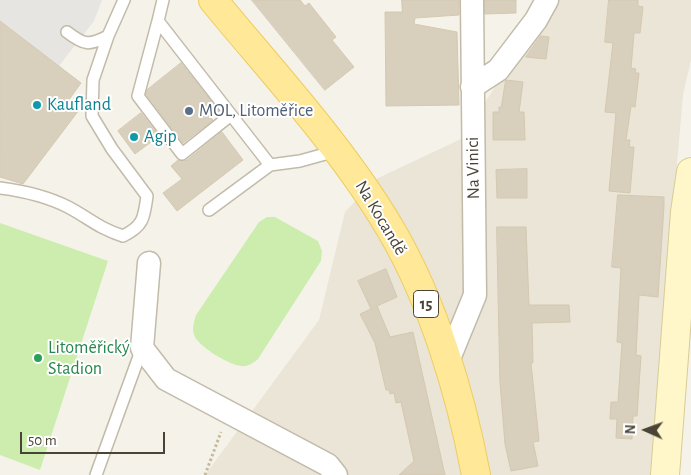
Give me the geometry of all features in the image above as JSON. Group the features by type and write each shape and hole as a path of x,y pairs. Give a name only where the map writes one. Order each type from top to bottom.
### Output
{"main road":[{"name":"Na Kocandě","path":"213,0 336,151 364,188 392,231 414,274 448,361 468,435 476,475"},
{"path":"665,475 684,222 691,172"}],"street":[{"name":"Na Vinici","path":"448,361 474,295 472,0"},
{"path":"472,87 498,70 536,20 547,0"},
{"path":"149,263 142,348 166,379 328,465 336,475"}],"lane":[{"path":"0,188 28,191 68,207 103,230 123,236 136,230 144,217 147,196 112,149 92,116 93,80 108,36 124,0"},
{"path":"163,0 138,96 182,154 231,115"},
{"path":"158,21 270,165"},
{"path":"67,32 84,43 97,42 108,36"},
{"path":"209,210 270,165 300,161 336,151"},
{"path":"96,475 142,348"}],"path":[{"path":"205,475 216,443 231,414"}],"shaded area":[{"path":"0,0 102,0 94,21 59,66 0,21"},
{"path":"552,0 691,0 691,60 683,95 650,475 205,475 319,320 345,212 376,179 461,139"}],"green space":[{"path":"267,217 275,217 318,241 322,251 321,261 258,359 248,365 241,366 222,359 203,346 195,337 193,326 196,315 259,222"},
{"name":"Litoměřický Stadion","path":"0,223 108,261 40,470 0,455"}],"building":[{"path":"252,0 300,0 305,6 309,3 336,37 332,40 354,67 325,90"},
{"path":"402,0 459,0 459,15 415,18 414,24 457,32 459,105 386,106 385,12 402,12"},
{"path":"485,0 516,0 516,13 485,14"},
{"path":"609,0 638,0 638,6 643,7 640,33 634,33 631,68 636,69 635,73 639,73 635,107 631,106 626,140 630,140 629,147 634,147 630,193 609,191 616,113 605,112 613,43 605,42"},
{"name":"Kaufland","path":"0,21 81,83 68,101 79,110 23,184 0,177"},
{"path":"541,36 549,37 546,59 526,57"},
{"path":"181,63 219,111 211,118 213,120 183,143 146,94 147,90"},
{"path":"506,80 523,82 519,112 524,112 525,140 493,140 493,112 499,112"},
{"path":"141,113 159,136 135,154 118,131"},
{"path":"222,132 243,160 177,211 163,193 182,179 171,166 178,160 187,160"},
{"path":"527,169 527,198 497,198 496,170"},
{"path":"618,195 664,197 658,297 639,295 636,355 641,356 637,416 633,416 632,439 616,438 617,419 610,419 611,402 618,402 622,343 617,342 621,268 612,267"},
{"path":"497,227 526,227 529,305 569,305 570,322 532,323 533,363 531,363 539,441 533,442 538,466 511,471 505,444 500,382"},
{"path":"386,269 397,297 377,306 390,337 413,332 445,475 399,475 414,461 401,402 396,403 394,393 390,394 389,390 386,390 375,343 360,314 371,309 358,281"}],"place":[{"name":"Kaufland","path":"37,105"},
{"name":"MOL, Litoměřice","path":"189,111"},
{"name":"Agip","path":"134,137"},
{"name":"Litoměřický Stadion","path":"38,358"}]}
